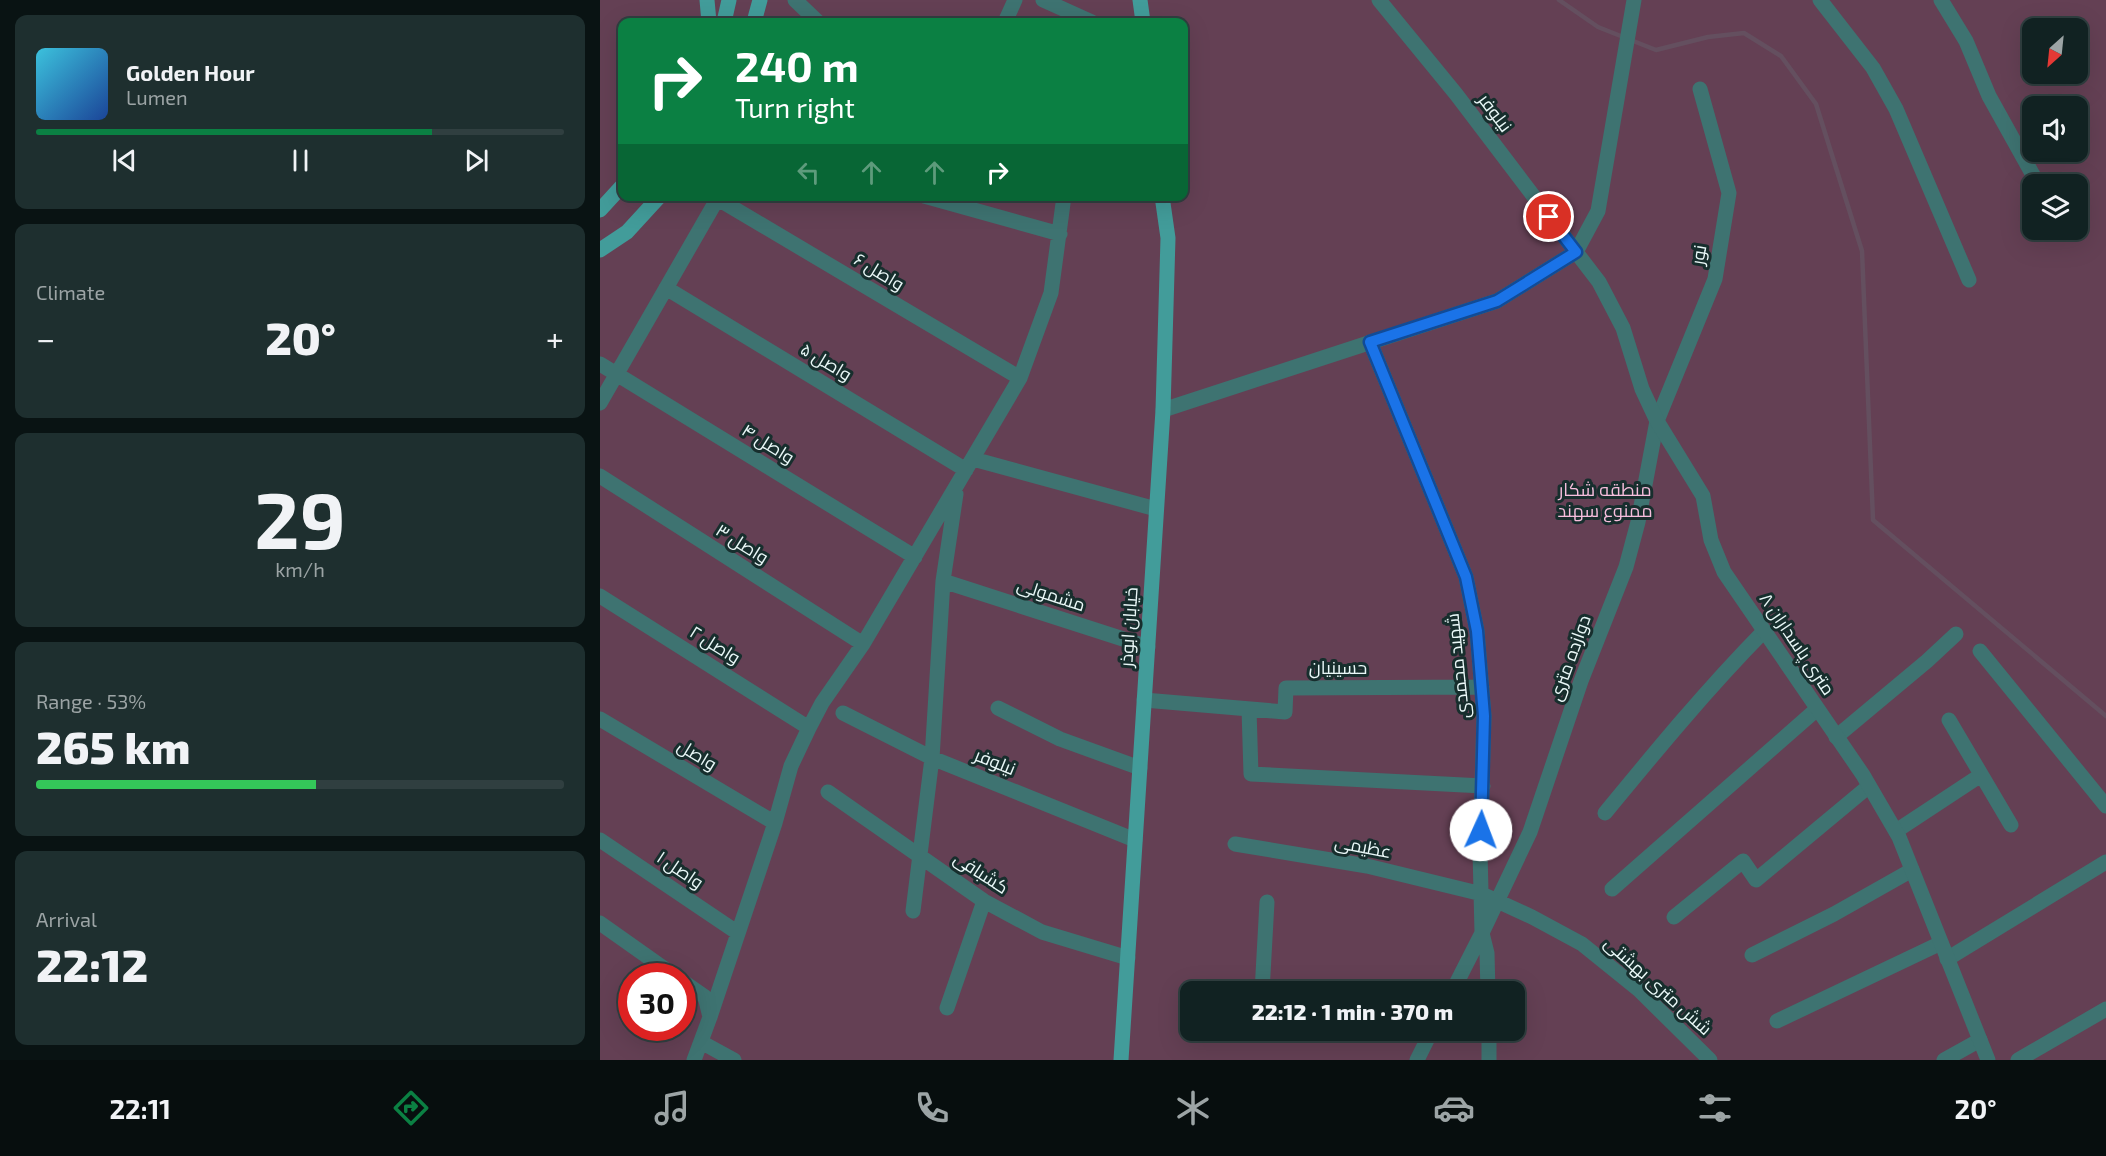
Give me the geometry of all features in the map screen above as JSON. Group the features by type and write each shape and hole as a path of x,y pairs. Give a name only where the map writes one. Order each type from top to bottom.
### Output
{"main road":[{"path":"707,0 709,18"},
{"path":"725,18 729,0"},
{"path":"755,18 760,0"},
{"path":"1140,0 1142,18"},
{"path":"600,210 618,190"},
{"path":"600,250 627,232 655,201"},
{"name":"خیابان ابوذر","path":"1121,1060 1163,410 1168,238 1163,201"}],"street":[{"path":"795,0 814,18"},
{"path":"1007,18 1015,0"},
{"path":"1043,0 1083,18"},
{"name":"نیلوفر","path":"1379,0 1455,94 1576,252"},
{"path":"1163,410 1497,301 1576,252 1598,211 1634,0"},
{"path":"1820,0 1873,68 1896,109 1969,280"},
{"path":"1941,0 1966,41 1989,96 2032,174"},
{"name":"نور","path":"1658,421 1715,279 1729,193 1700,89"},
{"path":"600,403 717,201"},
{"name":"واصل ۶","path":"724,201 1020,378"},
{"path":"937,201 1060,234"},
{"path":"694,1060 775,823 791,766 809,728 822,703 863,644 1020,378 1051,293 1063,201"},
{"name":"۸ متری پاسداران","path":"1576,252 1599,282 1623,328 1642,390 1702,496 1711,540 1724,572 1869,786 1896,831 1988,1060"},
{"name":"واصل ۵","path":"666,288 969,464 1156,509"},
{"name":"شهید محمدی","path":"1370,342 1466,577 1477,631 1484,716 1480,851 1482,933 1487,953 1488,981"},
{"name":"واصل ۴","path":"600,364 915,557"},
{"name":"دوازده متری","path":"1458,981 1498,902 1530,832 1581,681 1626,567 1638,522 1658,421"},
{"name":"واصل ۳","path":"600,476 863,644"},
{"path":"913,910 932,758 943,581 957,485"},
{"name":"مشمولی","path":"943,581 1148,647"},
{"name":"واصل ۲","path":"600,596 809,728"},
{"path":"1605,813 1723,672 1764,631"},
{"path":"1836,737 1956,634"},
{"path":"1980,651 2106,806"},
{"name":"حسینیان","path":"1144,700 1285,712 1286,688 1482,687"},
{"path":"998,708 1060,739 1140,768"},
{"path":"1249,709 1251,774 1483,786"},
{"path":"1612,889 1817,709"},
{"name":"نیلوفر","path":"843,713 932,758 1136,840"},
{"name":"واصل","path":"600,719 775,823"},
{"path":"1949,720 2011,825"},
{"path":"1896,831 1981,774"},
{"path":"1674,916 1743,861 1756,880 1869,786"},
{"name":"کشبافی","path":"828,792 984,901 1042,932 1128,958"},
{"name":"واصل ۱","path":"600,840 738,933"},
{"name":"عظیمی","path":"1235,844 1367,866 1482,894"},
{"path":"1947,959 2106,862"},
{"path":"1752,954 1834,914 1912,870"},
{"name":"شش متری بهشتی","path":"1482,894 1582,944 1639,990 1710,1060"},
{"path":"948,1008 984,901"},
{"path":"1263,981 1267,902"},
{"path":"600,923 657,963"},
{"path":"1777,1021 1941,943"},
{"path":"696,991 705,997 710,1017"},
{"path":"2018,1060 2106,1008"},
{"path":"1944,1060 1980,1040"},
{"path":"1417,1060 1426,1041"},
{"path":"1489,1041 1489,1060"},
{"path":"701,1042 734,1060"}],"green space":[{"name":"منطقه شکار ممنوع سهند","path":"600,0 2106,0 2106,1060 600,1060"}],"waterway":[{"path":"1559,0 1598,27 1656,50 1708,37 1744,33 1781,56 1816,104 1862,251 1873,520 2106,716"}],"route":[{"path":"1481,830 1484,716 1477,631 1466,577 1370,342 1497,301 1576,252 1549,217"}]}
